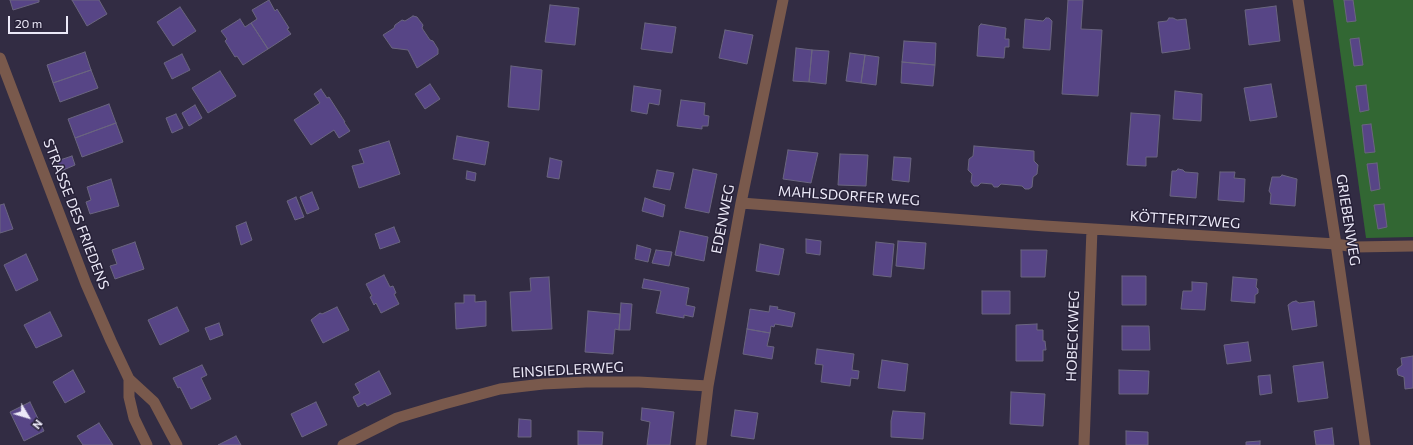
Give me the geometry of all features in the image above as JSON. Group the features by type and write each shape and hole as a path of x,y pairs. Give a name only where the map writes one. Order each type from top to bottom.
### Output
{"street":[{"name":"EDENWEG","path":"701,445 708,386 741,203 783,0"},
{"name":"GRIEBENWEG","path":"1298,0 1336,244 1365,445"},
{"name":"STRASSE DES FRIEDENS","path":"0,58 86,284 111,341 130,379 154,402 177,445"},
{"name":"MAHLSDORFER WEG","path":"741,203 954,219"},
{"name":"KÖTTERITZWEG","path":"954,219 1336,244 1355,247 1413,246"},
{"name":"HOBECKWEG","path":"1084,445 1092,229"},
{"name":"STRASSE DES FRIEDENS","path":"130,379 129,397 134,418 147,445"},
{"name":"EINSIEDLERWEG","path":"343,445 397,418 466,397 500,389 543,384 586,382 639,382 708,386"}],"green space":[{"path":"1333,0 1413,0 1413,237 1366,238"}],"building":[{"path":"10,0 39,0 39,2 13,10"},
{"path":"72,0 99,0 107,14 87,26"},
{"path":"269,0 275,11 277,9 291,34 268,49 251,23 257,19 252,10"},
{"path":"1068,0 1083,0 1081,29 1102,30 1098,96 1062,94"},
{"path":"1344,0 1353,0 1356,21 1347,22"},
{"path":"550,5 579,8 575,45 545,42"},
{"path":"1276,6 1280,41 1249,45 1245,10"},
{"path":"180,7 196,31 173,46 157,22"},
{"path":"413,16 417,17 423,25 422,28 438,49 438,54 417,68 408,50 392,48 383,35 394,28 395,25 402,20 405,21"},
{"path":"1046,18 1049,18 1052,21 1050,50 1023,48 1025,19 1043,21"},
{"path":"1169,18 1177,20 1186,19 1190,49 1162,53 1158,22 1167,21"},
{"path":"240,19 245,27 251,23 268,49 243,65 237,56 235,57 225,41 227,39 221,31"},
{"path":"645,23 676,27 672,53 641,49"},
{"path":"981,24 1006,28 1005,39 1009,39 1009,47 1005,47 1004,58 977,56 979,26"},
{"path":"725,30 753,35 747,64 719,58"},
{"path":"1359,38 1363,65 1354,66 1350,39"},
{"path":"904,41 936,43 935,65 902,62"},
{"path":"796,48 812,50 809,82 793,81"},
{"path":"812,50 829,51 826,84 809,82"},
{"path":"85,52 91,70 53,83 47,65"},
{"path":"850,53 865,55 861,83 846,81"},
{"path":"182,54 190,70 172,79 164,63"},
{"path":"865,55 879,57 876,85 861,83"},
{"path":"902,62 935,65 933,86 901,83"},
{"path":"511,66 542,70 539,110 508,107"},
{"path":"91,70 98,88 60,102 53,83"},
{"path":"220,71 236,96 208,113 192,88"},
{"path":"430,84 440,99 425,109 415,94"},
{"path":"1271,84 1277,117 1250,121 1244,88"},
{"path":"1366,85 1369,110 1360,112 1356,86"},
{"path":"634,86 661,90 659,105 649,103 647,114 631,111"},
{"path":"321,89 327,98 329,97 350,131 339,138 334,130 311,145 294,120 320,103 314,94"},
{"path":"1175,91 1202,94 1201,121 1173,119"},
{"path":"681,100 705,103 704,115 709,116 708,126 702,126 702,129 677,126"},
{"path":"109,104 116,123 75,138 68,119"},
{"path":"195,105 202,118 189,126 182,113"},
{"path":"1131,113 1160,115 1157,157 1146,157 1146,166 1127,165"},
{"path":"176,114 183,128 172,133 166,118"},
{"path":"116,123 123,142 82,157 75,138"},
{"path":"1371,124 1375,152 1365,153 1362,125"},
{"path":"457,136 489,142 485,165 453,159"},
{"path":"389,141 400,174 359,188 352,166 364,163 359,150"},
{"path":"974,146 1034,151 1034,161 1038,165 1037,174 1033,177 1032,187 1025,189 1022,186 1001,184 998,187 994,187 992,184 981,183 978,186 974,186 971,182 972,174 968,170 969,159 973,156"},
{"path":"788,150 818,153 811,183 783,179"},
{"path":"840,154 868,155 866,186 838,185"},
{"path":"72,156 75,165 61,171 57,161"},
{"path":"894,157 911,158 909,182 892,180"},
{"path":"550,158 562,161 559,179 547,177"},
{"path":"1377,163 1380,189 1371,191 1367,164"},
{"path":"693,169 717,174 709,213 685,208"},
{"path":"1178,169 1185,172 1198,173 1196,198 1170,196 1172,171 1176,171"},
{"path":"657,170 674,173 670,190 653,187"},
{"path":"467,171 476,173 475,181 466,179"},
{"path":"1220,172 1235,172 1234,178 1245,179 1244,202 1218,200"},
{"path":"1282,175 1297,179 1295,206 1270,204 1271,194 1269,191 1272,177 1280,177"},
{"path":"111,179 119,206 90,214 86,202 91,200 87,187"},
{"path":"312,192 319,209 307,214 300,197"},
{"path":"296,197 304,217 295,220 287,201"},
{"path":"645,198 665,205 663,217 642,211"},
{"path":"4,204 13,229 0,233 0,205"},
{"path":"1384,204 1387,227 1378,229 1374,205"},
{"path":"246,222 252,240 241,245 236,226"},
{"path":"394,227 400,242 380,249 375,234"},
{"path":"680,231 708,237 704,261 675,255"},
{"path":"806,239 821,241 820,255 806,253"},
{"path":"898,241 926,243 924,269 896,266"},
{"path":"135,242 144,269 115,279 110,266 117,264 112,250"},
{"path":"876,242 894,244 891,277 873,275"},
{"path":"760,244 784,249 779,275 756,271"},
{"path":"637,245 651,249 648,262 635,259"},
{"path":"656,250 672,252 669,266 652,263"},
{"path":"1021,250 1047,250 1045,277 1021,277"},
{"path":"26,254 38,280 16,291 4,265"},
{"path":"384,275 390,287 393,286 396,293 394,294 399,304 381,313 376,303 374,305 370,297 372,296 366,284"},
{"path":"1122,276 1146,276 1146,305 1122,305"},
{"path":"549,277 552,329 512,331 510,292 531,291 530,278"},
{"path":"1233,277 1257,279 1256,287 1258,289 1258,293 1255,295 1255,303 1231,301"},
{"path":"644,279 689,288 686,305 695,307 693,317 684,315 684,318 656,313 661,291 642,288"},
{"path":"1192,282 1207,283 1205,310 1181,309 1183,291 1192,291"},
{"path":"982,291 1010,291 1010,314 982,314"},
{"path":"464,295 475,295 475,302 486,301 486,326 456,329 455,303 464,303"},
{"path":"1296,301 1299,303 1314,301 1317,326 1292,330 1288,305"},
{"path":"621,303 632,304 630,330 619,330"},
{"path":"770,306 795,313 792,327 775,324 774,327 771,326 770,333 747,329 750,309 769,312"},
{"path":"177,307 189,331 160,345 148,320"},
{"path":"337,307 349,330 323,343 311,320 320,313 322,314"},
{"path":"588,311 620,314 619,330 615,329 613,354 585,352"},
{"path":"50,312 62,336 36,348 24,325"},
{"path":"219,323 223,335 210,340 205,328"},
{"path":"1037,324 1037,330 1043,330 1043,341 1045,341 1046,350 1043,350 1043,361 1016,361 1016,325"},
{"path":"1122,326 1149,326 1150,350 1122,350"},
{"path":"747,329 770,333 767,346 774,347 772,359 743,354"},
{"path":"1248,342 1251,361 1227,364 1224,345"},
{"path":"817,349 854,354 852,370 859,371 858,379 851,378 850,386 821,382 823,365 815,364"},
{"path":"1413,356 1413,388 1405,389 1404,377 1398,375 1397,369 1402,365 1401,358"},
{"path":"882,360 908,364 905,391 878,388"},
{"path":"1323,362 1328,398 1298,402 1293,366"},
{"path":"202,365 207,375 201,378 211,399 191,409 180,387 178,388 173,378"},
{"path":"73,370 85,392 65,403 53,382"},
{"path":"1119,370 1149,371 1148,394 1119,394"},
{"path":"379,371 391,394 367,406 365,403 358,407 353,397 360,393 355,384"},
{"path":"1270,375 1272,393 1260,395 1258,376"},
{"path":"1011,392 1045,394 1043,426 1010,424"},
{"path":"30,402 44,431 24,441 10,412"},
{"path":"316,402 327,425 302,437 291,414"},
{"path":"642,408 674,412 670,445 647,445 650,422 641,420"},
{"path":"735,410 758,413 754,439 731,436"},
{"path":"893,411 925,413 923,439 891,437 891,421"},
{"path":"519,419 531,420 531,437 518,437"},
{"path":"99,423 113,445 83,445 77,436"},
{"path":"1332,428 1334,445 1316,445 1314,431"},
{"path":"578,431 603,432 602,445 578,445"},
{"path":"1126,431 1148,432 1148,445 1126,445"},
{"path":"236,436 241,445 218,445"},
{"path":"1260,441 1260,445 1246,445 1246,442"}]}
